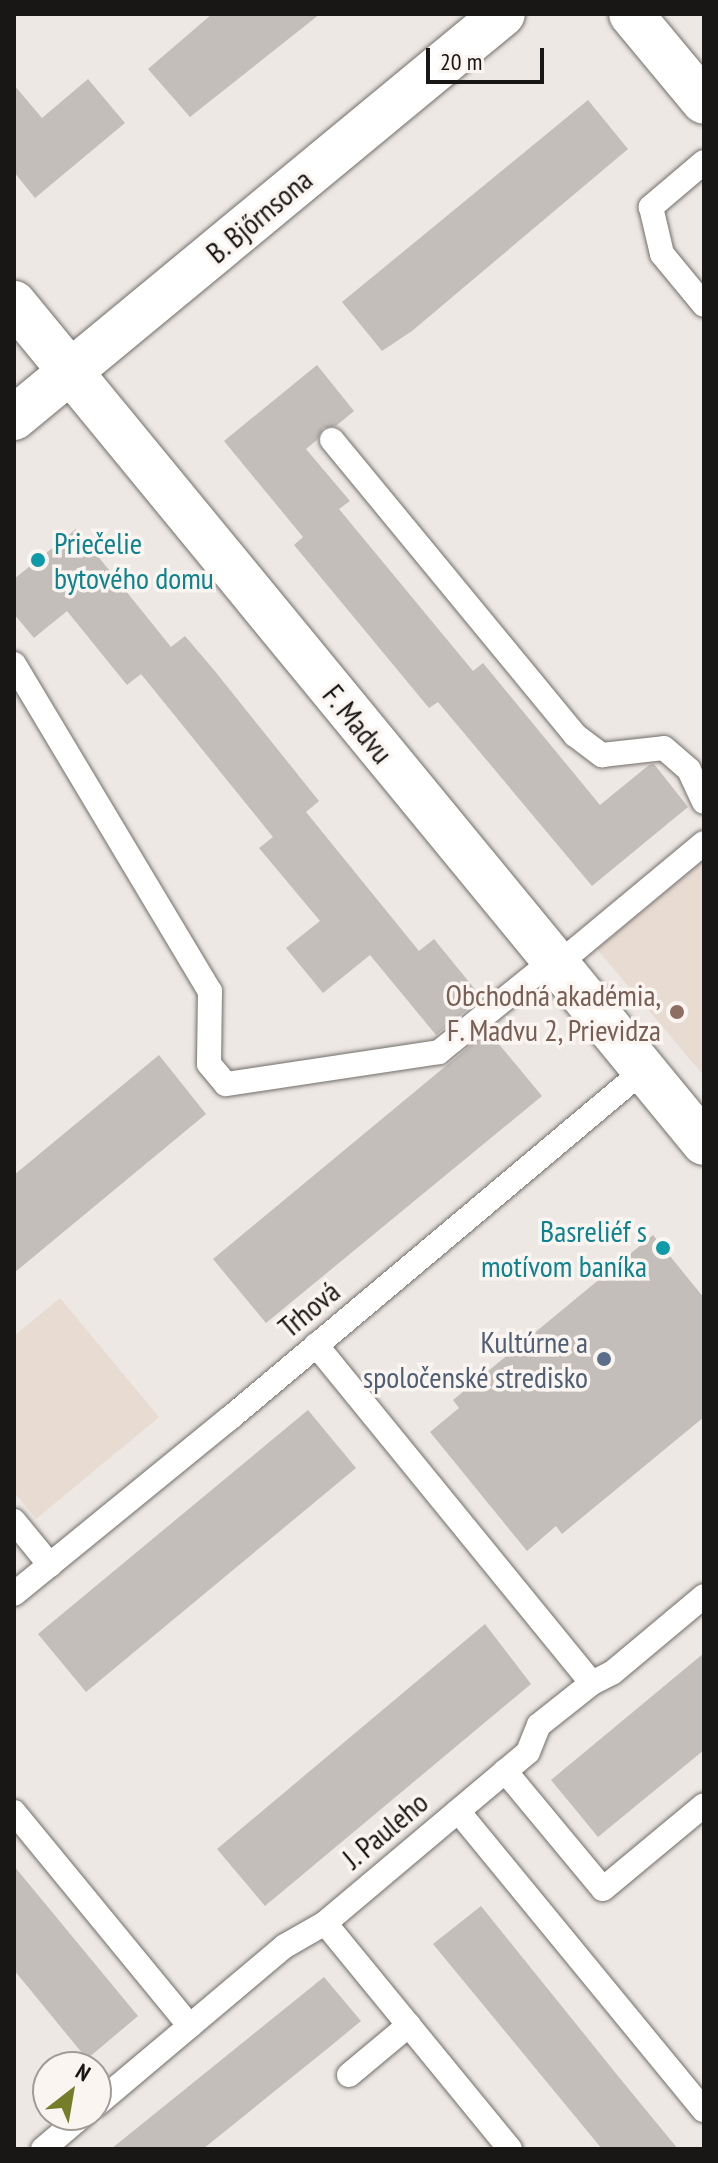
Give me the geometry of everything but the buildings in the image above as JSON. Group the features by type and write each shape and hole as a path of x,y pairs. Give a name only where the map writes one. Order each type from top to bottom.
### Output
{"street":[{"name":"B. Bjőrnsona","path":"14,418 503,14"},
{"path":"631,14 704,102"},
{"name":"F. Madvu","path":"14,303 704,1143"}],"lane":[{"path":"704,162 651,207 662,254 704,305"},
{"path":"332,440 575,735 602,755 664,748 696,764 704,802"},
{"path":"14,664 210,991 209,1064 226,1084 439,1052 704,843"},
{"name":"Trhová","path":"14,1594 644,1070"},
{"path":"316,1345 592,1683"},
{"path":"14,1521 50,1565"},
{"name":"J. Pauleho","path":"112,2092 285,1946 325,1923 528,1752 539,1725 592,1683 612,1673 704,1596"},
{"path":"505,1771 603,1889 704,1805"},
{"path":"458,1811 704,2110"},
{"path":"14,1812 190,2026"},
{"path":"325,1923 510,2149"},
{"path":"349,2075 409,2025"},
{"path":"43,2149 64,2131"}],"shaded area":[{"name":"Obchodná akadémia, F. Madvu 2, Prievidza","path":"704,860 704,1076 597,949"},
{"path":"60,1298 159,1417 36,1519 14,1492 14,1336"}],"place":[{"name":"Priečelie bytového domu","path":"38,560"},
{"name":"Obchodná akadémia, F. Madvu 2, Prievidza","path":"677,1012"},
{"name":"Basreliéf s motívom baníka","path":"663,1248"},
{"name":"Kultúrne a spoločenské stredisko","path":"604,1359"}]}
